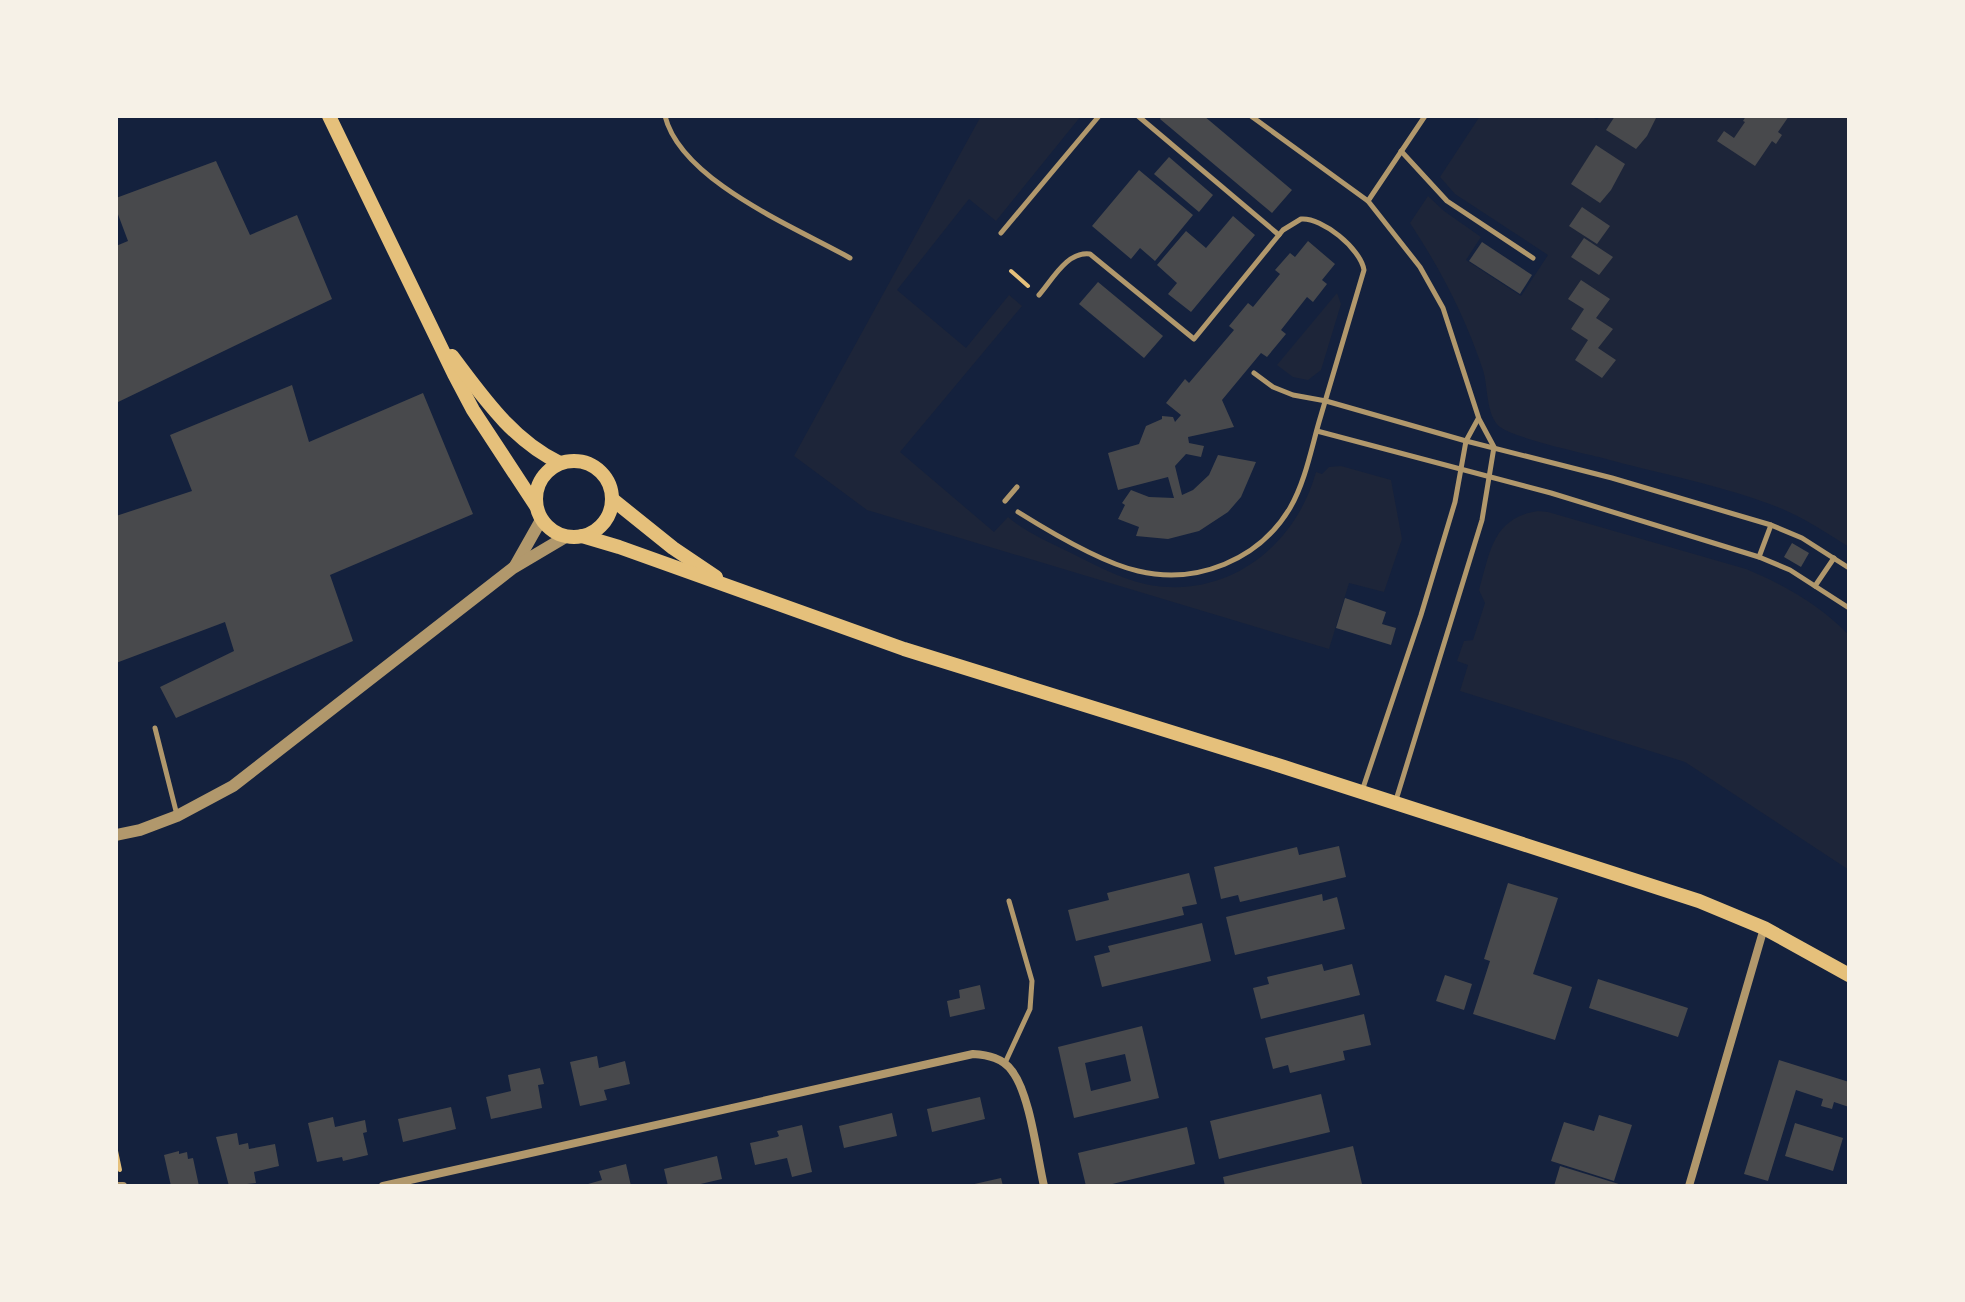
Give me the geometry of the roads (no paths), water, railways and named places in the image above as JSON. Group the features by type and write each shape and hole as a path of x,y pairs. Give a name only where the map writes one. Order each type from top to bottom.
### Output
{"main road":[{"path":"329,116 473,410 552,531 619,547 904,649 1395,802 1685,897 1764,928 1849,975"},
{"path":"433,330 469,379 521,439 542,455 560,463"},
{"path":"539,513 536,490 543,476 560,463 591,464 606,479 612,499 610,512 594,531 574,536"},
{"path":"612,499 673,548 748,595"}],"street":[{"path":"513,568 539,513"},
{"path":"116,835 177,816 233,786 513,568 574,536"},
{"path":"1689,1186 1764,928"},
{"path":"383,1186 973,1054 988,1055 1005,1064 1022,1087 1044,1186"}],"lane":[{"path":"665,116 688,159 724,188 850,258"},
{"path":"1001,233 1099,116"},
{"path":"1138,116 1279,235"},
{"path":"1251,116 1368,201 1420,267 1443,308 1479,419 1494,447 1482,520 1395,802"},
{"path":"1368,201 1425,116"},
{"path":"1401,151 1447,201 1533,258"},
{"path":"1018,512 1051,532 1134,571 1155,575 1199,573 1219,567 1253,549 1280,522 1299,489 1364,270 1356,252 1314,219 1294,221 1194,339 1090,254 1077,254 1070,259 1039,295"},
{"path":"1254,373 1273,387 1293,395 1326,401 1612,478 1771,525 1802,538 1849,568"},
{"path":"1362,792 1455,502 1466,441 1479,419"},
{"path":"1317,431 1551,493 1759,557 1790,570 1849,608"},
{"path":"1005,501 1017,487"},
{"path":"1759,557 1771,525"},
{"path":"1815,586 1834,558"},
{"path":"155,728 177,816"},
{"path":"1005,1064 1030,1009 1032,981 1009,901"}]}
